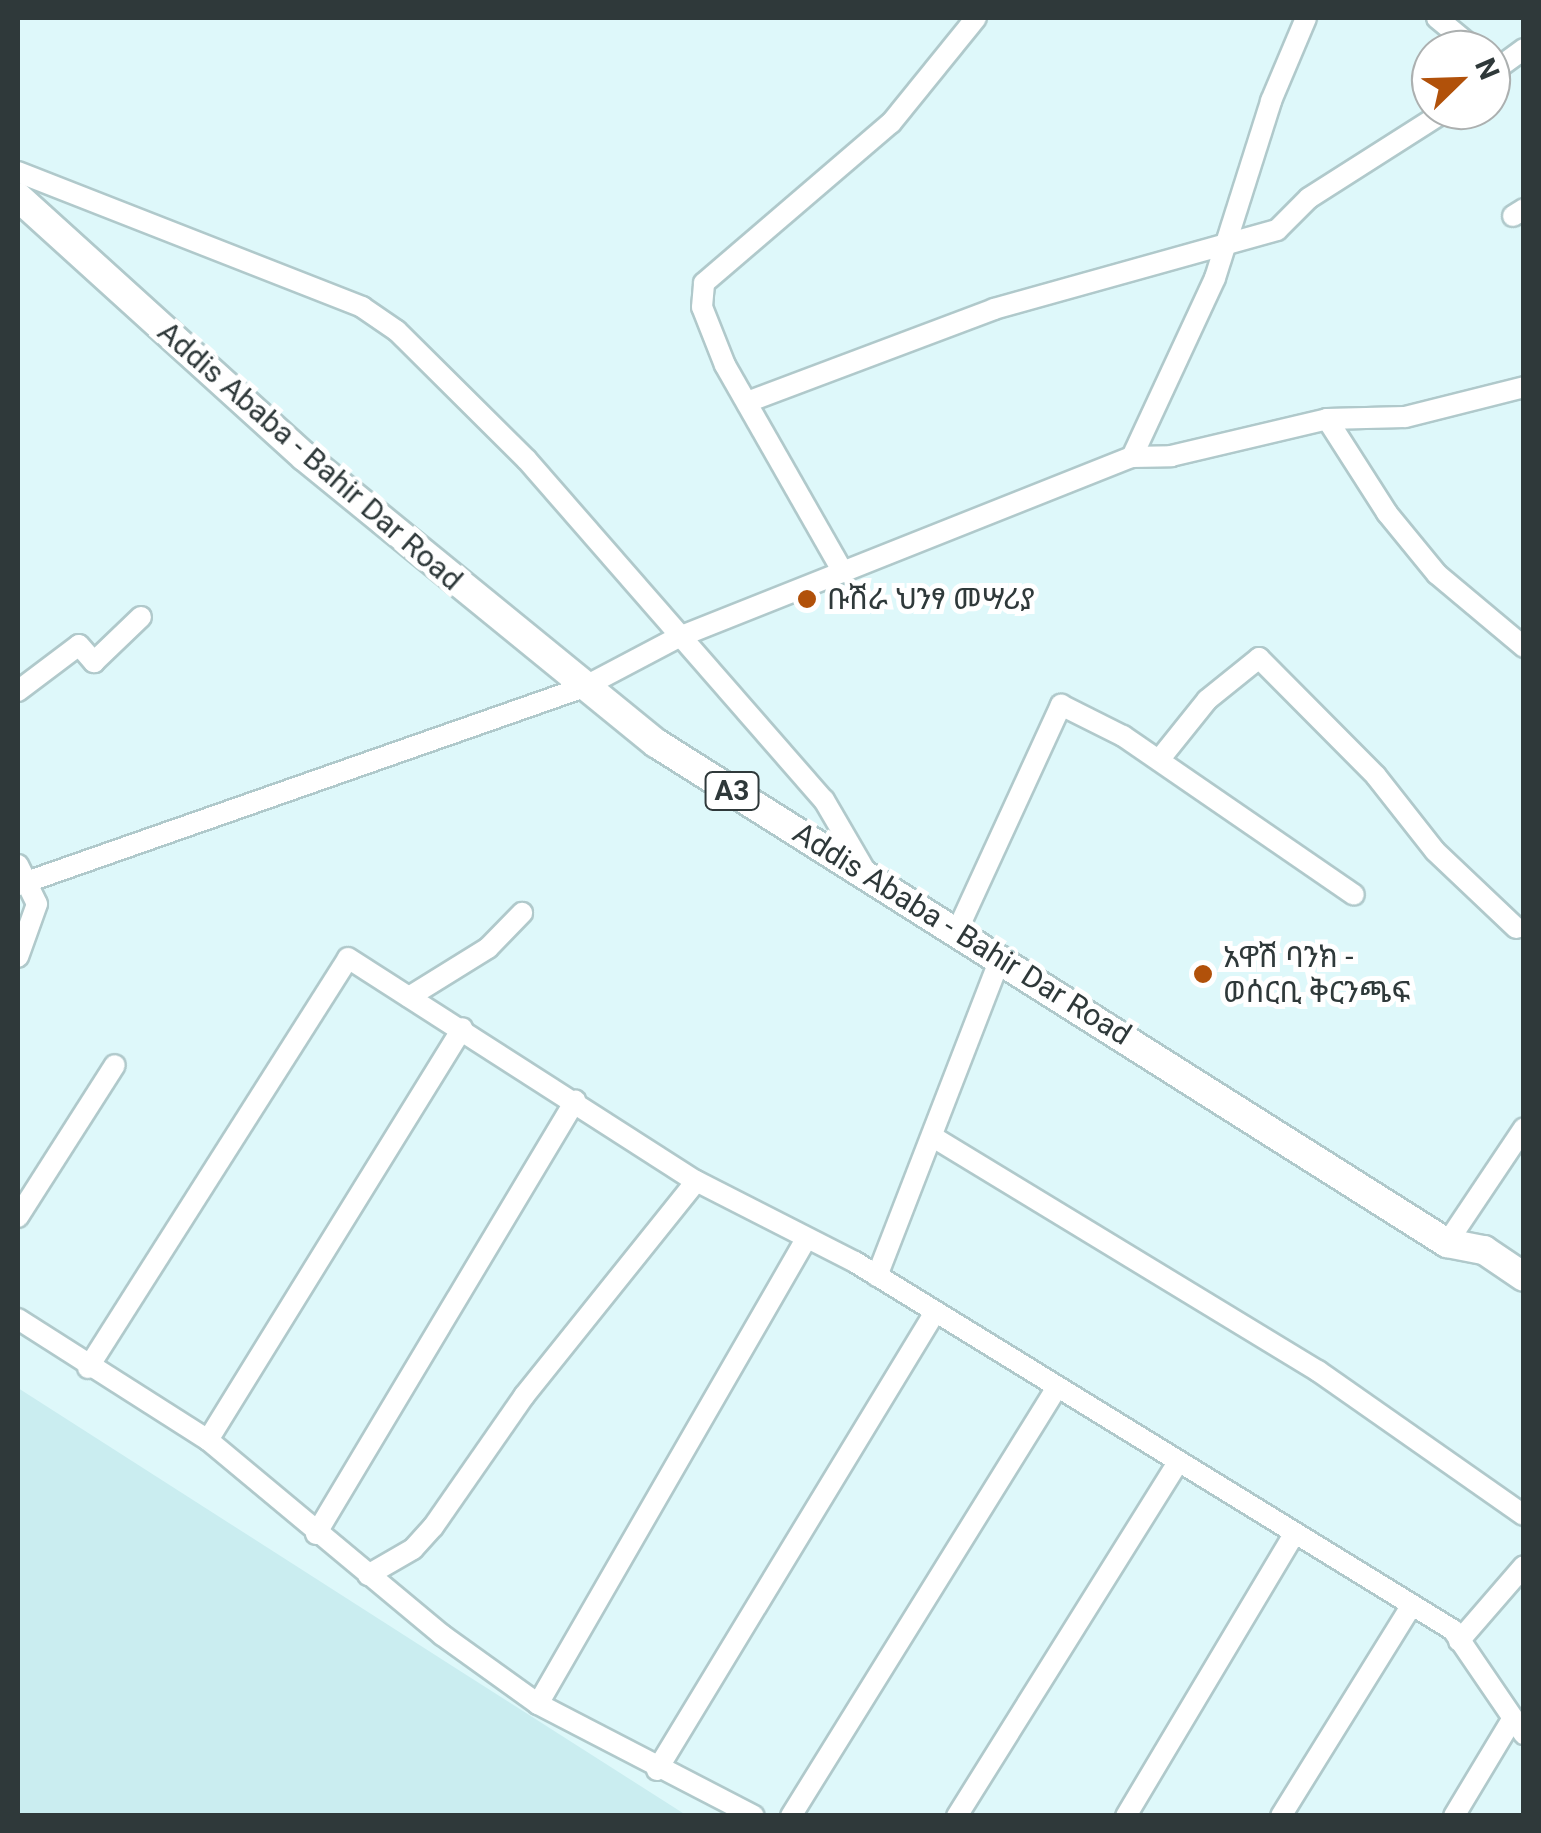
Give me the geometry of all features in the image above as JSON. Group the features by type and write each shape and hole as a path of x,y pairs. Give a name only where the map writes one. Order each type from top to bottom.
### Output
{"highway":[{"name":"Addis Ababa - Bahir Dar Road","path":"18,198 306,457 656,743 1001,956 1447,1243 1484,1250 1524,1276"}],"street":[{"path":"843,572 710,334 704,284 891,123 976,18"},
{"path":"1132,456 1226,246 1271,101 1306,18"},
{"path":"747,402 994,309 1277,230 1309,198 1416,130"},
{"path":"18,172 374,315 527,460 824,800 867,874"},
{"path":"18,957 37,904 21,878 584,688 678,637 1132,456 1171,456 1327,419 1405,417 1524,387"},
{"path":"1327,419 1387,513 1437,574 1524,647"},
{"path":"18,692 79,645 94,662 140,618"},
{"path":"1158,760 1207,700 1259,658 1376,776 1435,851 1521,926"},
{"path":"958,929 1061,705 1158,760 1354,895"},
{"path":"409,997 488,948 522,912"},
{"path":"878,1276 1001,956"},
{"path":"88,1368 348,958 696,1181 878,1276 1412,1605 1459,1641 1518,1726 1454,1816"},
{"path":"208,1440 462,1028"},
{"path":"18,1218 114,1065"},
{"path":"316,1534 575,1101"},
{"path":"1447,1243 1524,1128"},
{"path":"933,1136 1318,1371 1524,1515"},
{"path":"1492,1173 1524,1159"},
{"path":"368,1575 414,1548 433,1527 524,1396 696,1181"},
{"path":"538,1704 806,1239"},
{"path":"657,1770 935,1312"},
{"path":"18,1319 88,1368 208,1440 316,1534 538,1704 657,1770 754,1816"},
{"path":"791,1816 1056,1388"},
{"path":"957,1816 1178,1464"},
{"path":"1126,1816 1294,1534"},
{"path":"1459,1641 1524,1566"},
{"path":"1281,1816 1412,1605"}],"shaded area":[{"path":"18,1388 457,1669 686,1815 18,1815"}],"place":[{"name":"ቡሽራ ህንፃ መሣሪያ","path":"807,599"},
{"name":"አዋሽ ባንክ - ወሰርቢ ቅርንጫፍ","path":"1203,974"}]}
